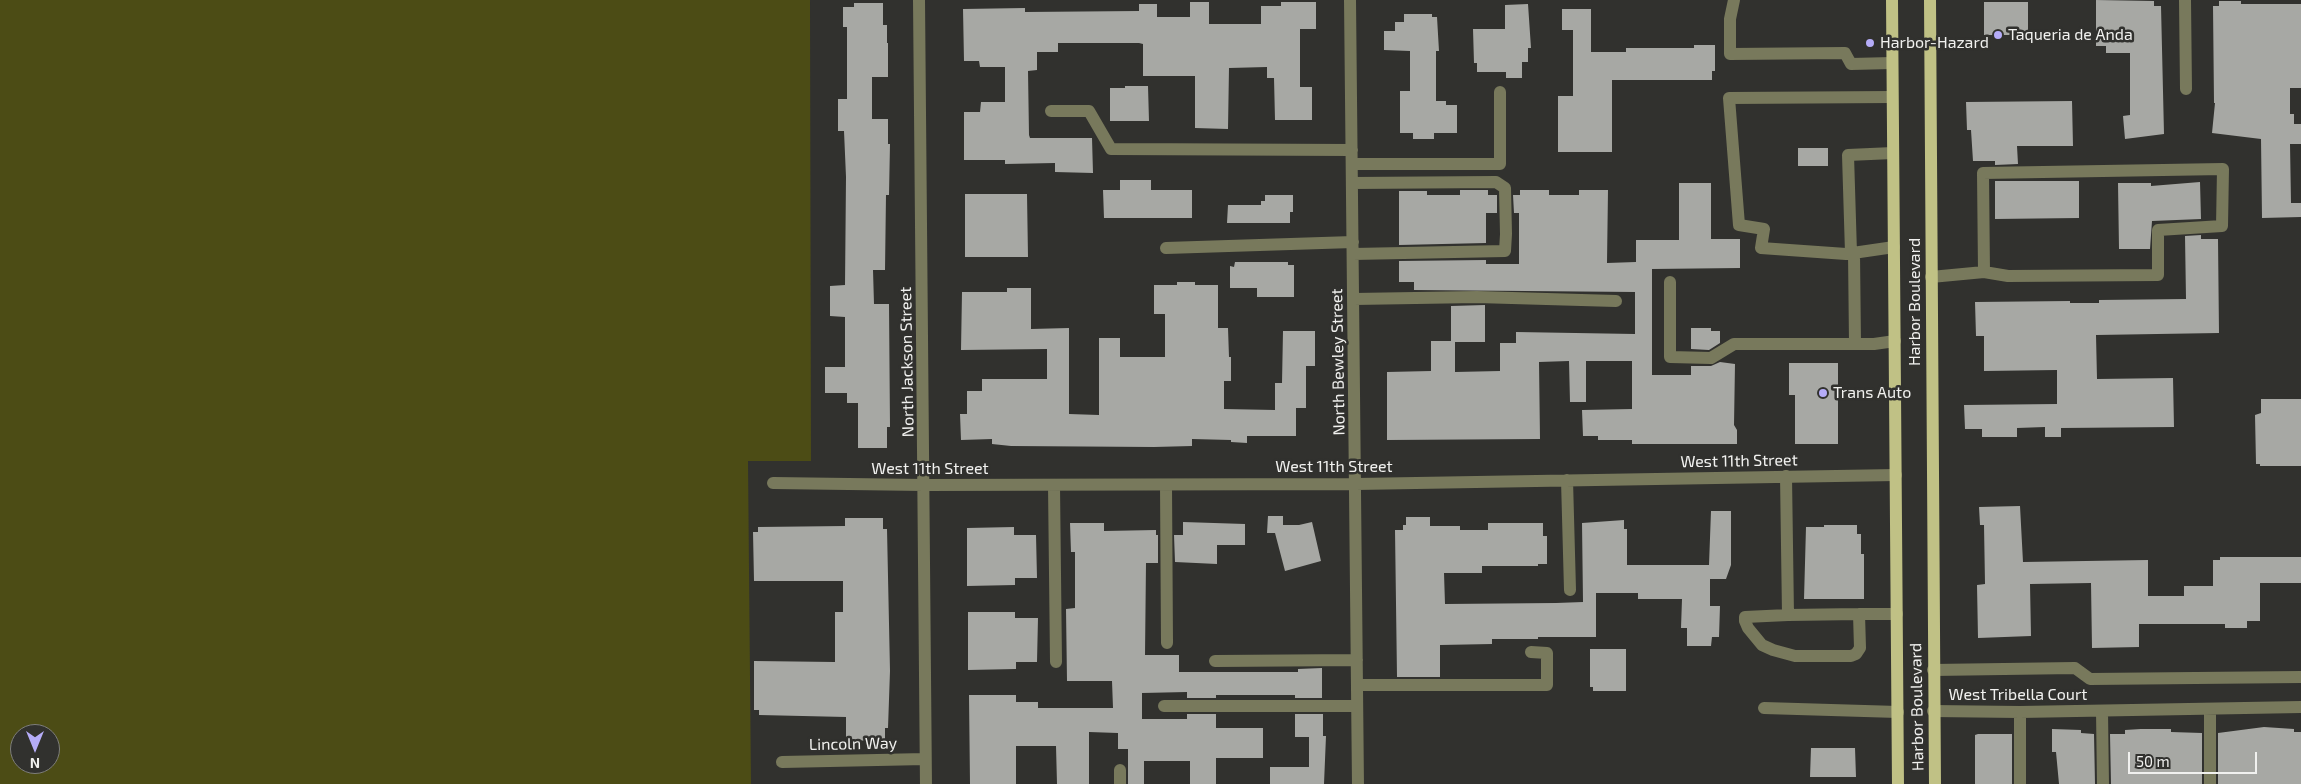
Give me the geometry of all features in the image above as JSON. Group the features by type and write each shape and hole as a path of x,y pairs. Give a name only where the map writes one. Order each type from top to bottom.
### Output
{"main road":[{"name":"Harbor Boulevard","path":"1892,0 1898,784"},
{"name":"Harbor Boulevard","path":"1930,0 1933,711 1935,784"}],"street":[{"name":"North Jackson Street","path":"919,0 926,784"},
{"name":"North Bewley Street","path":"1350,0 1358,784"},
{"path":"1734,0 1730,19 1730,54 1845,53 1851,64 1892,63"},
{"path":"2185,0 2186,89"},
{"path":"1352,164 1500,164 1500,92"},
{"path":"1892,97 1729,98 1739,225 1764,229 1761,248 1853,253 1894,247"},
{"path":"1051,111 1088,110 1111,149 1352,150"},
{"path":"1856,344 1848,155 1893,153"},
{"path":"1931,277 1984,272 2008,276 2158,275 2158,230 2222,226 2223,169 1983,173 1984,272"},
{"path":"1166,248 1353,248 1504,251 1506,234 1505,188 1496,182 1352,183"},
{"path":"1670,282 1670,357 1711,358 1734,344 1856,344 1895,341"},
{"path":"1354,299 1477,297 1616,300"},
{"name":"West 11th Street","path":"773,483 924,485 1356,484 1896,475"},
{"path":"1786,476 1788,615"},
{"path":"1567,480 1570,590"},
{"path":"1166,484 1167,643"},
{"path":"1054,485 1056,662"},
{"path":"1859,614 1860,648 1856,654 1851,656 1795,656 1773,650 1762,645 1748,628 1745,621 1745,617 1788,615 1859,614 1897,614"},
{"path":"1357,685 1547,685 1547,653 1531,652"},
{"path":"1215,661 1357,660"},
{"path":"1933,670 2075,668 2090,679 2301,677"},
{"path":"1164,706 1357,706"},
{"name":"West Tribella Court","path":"1933,711 2020,712 2301,707"},
{"path":"1764,708 1898,712"},
{"path":"2210,709 2210,784"},
{"name":"West Tribella Court","path":"2102,711 2103,784"},
{"path":"2020,712 2020,784"},
{"name":"Lincoln Way","path":"782,762 925,759"},
{"path":"1120,770 1120,784"}],"shaded area":[{"path":"0,0 810,0 811,461 748,461 751,784 0,784"}],"building":[{"path":"2096,0 2154,1 2154,6 2161,6 2164,134 2125,139 2123,116 2130,115 2130,53 2106,53 2106,46 2096,46"},
{"path":"2219,1 2241,1 2241,4 2301,4 2301,88 2290,88 2290,114 2294,114 2294,124 2301,124 2301,144 2290,144 2291,203 2301,203 2301,217 2262,218 2261,139 2212,133 2215,103 2213,6 2219,6"},
{"path":"1190,2 1209,2 1209,24 1261,24 1261,6 1281,6 1281,2 1316,2 1316,29 1300,29 1300,87 1312,87 1312,120 1275,120 1274,78 1267,78 1267,67 1229,68 1228,129 1195,128 1195,76 1143,76 1143,44 1139,43 1058,43 1058,52 1037,52 1037,70 1028,71 1029,135 1030,138 1092,138 1093,173 1055,172 1055,163 1005,164 1005,160 964,160 964,112 980,112 981,102 1005,102 1005,67 980,67 979,61 964,61 963,9 1025,8 1025,12 1139,11 1139,4 1157,4 1157,17 1190,17"},
{"path":"1984,2 2028,2 2028,35 1984,35"},
{"path":"854,3 883,3 883,25 887,25 888,77 872,77 872,119 888,119 888,144 890,144 889,195 886,195 885,270 873,270 874,304 889,304 890,427 887,427 887,448 858,448 858,403 847,403 847,393 825,393 825,367 845,367 845,317 830,316 830,286 845,285 846,177 844,131 838,131 838,99 847,99 847,27 843,27 843,7 854,7"},
{"path":"1528,4 1531,48 1528,48 1528,62 1522,62 1522,78 1506,78 1506,72 1477,72 1477,63 1474,63 1473,29 1505,29 1505,5"},
{"path":"1562,9 1591,9 1591,52 1626,52 1626,48 1694,48 1694,45 1715,45 1715,71 1712,71 1712,80 1612,80 1612,152 1558,152 1558,96 1573,96 1573,30 1562,30"},
{"path":"1404,14 1432,14 1432,17 1437,17 1439,51 1436,51 1436,101 1446,101 1446,105 1457,105 1457,133 1434,133 1434,139 1413,139 1413,133 1400,133 1400,91 1410,91 1410,51 1384,50 1384,31 1395,31 1395,22 1404,22"},
{"path":"1125,86 1148,86 1149,121 1110,121 1110,88 1125,88"},
{"path":"2072,101 2073,146 2017,146 2018,164 1995,165 1995,161 1973,161 1971,130 1967,130 1966,102"},
{"path":"1798,148 1828,148 1828,166 1798,166"},
{"path":"1120,180 1151,180 1151,190 1192,190 1192,218 1104,218 1103,190 1120,190"},
{"path":"1995,181 2079,181 2079,218 1995,219"},
{"path":"2200,182 2201,219 2152,221 2150,249 2119,249 2118,183 2151,183 2151,186"},
{"path":"1679,183 1711,183 1711,239 1740,239 1740,268 1652,269 1652,375 1691,375 1691,366 1711,366 1720,362 1735,364 1734,425 1737,430 1737,444 1632,444 1632,440 1598,440 1598,436 1583,436 1582,410 1632,409 1632,361 1586,361 1586,402 1570,402 1569,361 1539,362 1540,439 1387,440 1387,372 1431,371 1431,341 1451,341 1451,306 1485,305 1485,342 1455,342 1455,372 1500,371 1500,343 1516,343 1516,332 1635,334 1635,292 1414,290 1414,282 1399,282 1399,261 1486,260 1486,264 1519,264 1519,213 1514,213 1513,195 1520,195 1520,190 1549,190 1549,195 1579,195 1579,190 1608,190 1607,263 1636,262 1636,240 1679,240"},
{"path":"1460,190 1488,190 1488,195 1497,195 1497,213 1486,213 1486,243 1399,245 1399,191 1427,191 1427,195 1460,195"},
{"path":"965,194 1027,194 1028,257 965,257"},
{"path":"1265,195 1293,195 1293,212 1290,212 1290,223 1227,223 1228,205 1261,205 1261,201 1265,201"},
{"path":"2201,235 2201,239 2218,239 2219,333 2096,335 2097,379 2173,378 2174,427 2061,428 2061,437 2045,437 2045,427 2017,428 2017,437 1982,437 1982,429 1965,429 1964,405 2057,404 2057,370 1984,371 1984,336 1976,336 1975,302 2070,301 2070,303 2099,303 2099,300 2186,299 2185,236"},
{"path":"1235,262 1288,262 1288,265 1294,265 1294,297 1257,297 1257,288 1230,288 1230,266 1234,267"},
{"path":"1177,282 1195,282 1195,285 1218,285 1218,328 1228,328 1229,357 1231,357 1231,381 1224,381 1224,409 1275,410 1275,383 1282,383 1283,331 1315,331 1315,366 1306,366 1306,408 1296,408 1296,436 1247,436 1247,443 1231,442 1231,440 1192,439 1192,446 1154,447 1011,446 992,444 992,439 961,440 960,414 967,414 967,391 982,391 982,379 1047,379 1047,349 961,350 962,292 1007,292 1007,288 1031,288 1031,329 1069,328 1069,414 1099,415 1099,338 1120,338 1120,357 1165,357 1165,314 1154,314 1154,285 1177,285"},
{"path":"1691,328 1711,328 1711,331 1720,331 1720,343 1709,350 1691,349"},
{"path":"1789,363 1838,363 1838,444 1795,444 1795,395 1789,395"},
{"path":"2261,399 2301,399 2301,466 2260,466 2260,464 2256,464 2255,415 2261,413"},
{"path":"2020,506 2023,562 2148,560 2148,596 2184,596 2184,586 2213,586 2213,560 2220,560 2220,557 2301,557 2301,583 2260,583 2260,621 2247,621 2247,628 2225,628 2225,624 2139,624 2139,647 2092,648 2091,583 2030,584 2031,636 1978,638 1977,585 1985,584 1984,525 1980,525 1979,507"},
{"path":"1711,511 1731,511 1731,565 1726,579 1710,579 1710,606 1720,606 1719,637 1712,637 1711,646 1687,646 1687,628 1681,628 1682,599 1638,599 1638,593 1596,593 1596,637 1492,639 1492,644 1440,645 1440,677 1397,677 1395,530 1403,530 1403,525 1406,525 1406,517 1430,517 1430,526 1460,526 1460,530 1488,530 1488,523 1543,523 1543,536 1547,536 1547,564 1538,564 1538,566 1482,566 1482,573 1444,573 1445,604 1556,603 1583,602 1582,523 1624,520 1624,529 1627,529 1627,565 1709,565"},
{"path":"1268,516 1283,516 1283,525 1299,525 1312,522 1321,561 1285,571 1275,533 1267,533"},
{"path":"845,518 883,518 883,529 887,529 890,671 888,728 885,728 885,740 846,741 846,717 759,715 759,710 754,710 754,661 835,662 835,612 843,612 843,581 754,581 753,532 758,532 758,527 845,526"},
{"path":"1183,522 1245,524 1245,545 1217,545 1217,564 1175,562 1174,535 1183,535"},
{"path":"1070,523 1104,523 1104,531 1156,530 1156,535 1158,535 1158,563 1146,563 1145,655 1179,655 1179,672 1298,672 1298,669 1322,668 1322,698 1295,698 1295,695 1216,695 1216,698 1187,698 1187,692 1142,693 1142,719 1187,719 1187,714 1216,714 1216,728 1263,728 1263,758 1216,758 1216,784 1190,784 1190,761 1144,761 1144,784 1128,784 1128,749 1118,749 1118,733 1089,732 1089,784 1057,784 1056,746 1016,746 1016,784 970,784 969,695 1016,695 1016,702 1038,702 1038,708 1113,708 1112,681 1067,681 1066,609 1075,608 1075,552 1071,552"},
{"path":"1824,525 1857,525 1857,534 1861,534 1861,554 1864,554 1864,599 1804,599 1806,527 1824,527"},
{"path":"1014,527 1014,535 1036,535 1037,578 1015,578 1015,585 967,586 967,528"},
{"path":"968,612 1015,612 1015,618 1038,618 1037,662 1016,662 1016,669 968,670"},
{"path":"1590,649 1626,649 1626,691 1593,691 1593,687 1590,687"},
{"path":"1295,714 1323,714 1323,736 1326,736 1324,784 1270,784 1270,767 1309,767 1309,737 1295,737"},
{"path":"2264,727 2294,729 2294,732 2301,732 2301,784 2218,784 2218,733"},
{"path":"2052,729 2081,730 2081,733 2094,734 2095,784 2059,784 2056,752 2052,752"},
{"path":"2171,729 2171,732 2202,733 2202,784 2111,784 2110,734 2125,734 2125,730"},
{"path":"2012,734 2012,784 1975,784 1975,735"},
{"path":"1811,748 1855,748 1856,777 1810,777"}],"place":[{"name":"Taqueria de Anda","path":"1998,35"},
{"name":"Harbor-Hazard","path":"1870,43"},
{"name":"Trans Auto","path":"1823,393"}]}
